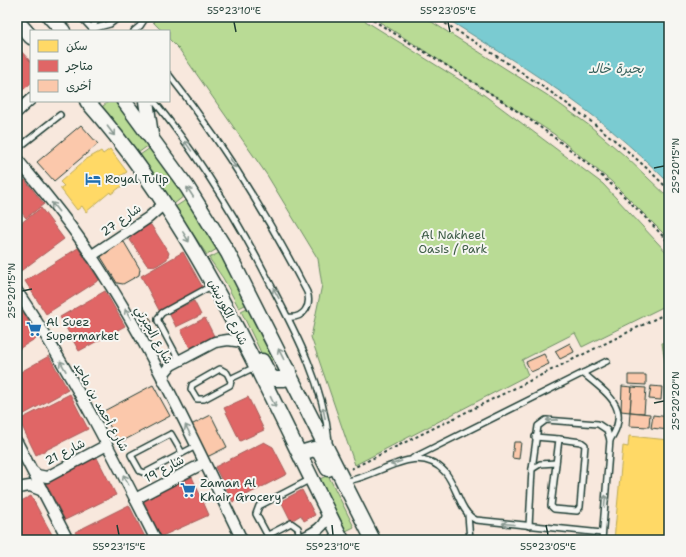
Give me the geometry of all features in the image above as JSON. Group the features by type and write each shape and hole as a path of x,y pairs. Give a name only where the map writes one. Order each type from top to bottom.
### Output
{"main road":[{"path":"50,17 62,30"},
{"path":"17,21 30,36"},
{"name":"شارع الكورنيش","path":"88,102 110,129 164,204 214,285 342,540"},
{"path":"125,102 151,135 196,200 228,253 289,371 373,540"},
{"path":"146,102 151,135"},
{"path":"243,342 252,346 256,350 272,378 278,380 284,379 289,371"},
{"path":"302,459 307,450 317,451 336,483 343,481"}],"street":[{"path":"17,112 30,100"},
{"name":"شارع الجبرتي","path":"17,159 71,226 142,339 242,540"},
{"name":"شارع 27","path":"91,256 148,218 164,204"},
{"name":"شارع أحمد بن ماجد","path":"17,291 60,361 107,445 156,540"},
{"path":"163,381 168,368 179,360 219,340 243,342"},
{"path":"17,442 34,472 68,540"},
{"name":"شارع 21","path":"34,472 37,475 46,476 107,445"},
{"name":"شارع 19","path":"135,499 204,463"},
{"path":"17,488 30,486 43,491"},
{"path":"299,540 322,527 326,520 327,512"}],"lane":[{"path":"81,17 93,30"},
{"path":"93,30 98,17"},
{"path":"93,30 110,24 119,17"},
{"path":"140,29 146,17"},
{"path":"170,76 209,126 250,188 307,292 309,302 304,312 294,318 288,317"},
{"path":"155,102 217,188 248,241 288,317 306,355 318,389 327,425 329,452"},
{"path":"17,149 60,115"},
{"path":"179,360 158,321 158,318 162,313 214,285"},
{"path":"343,481 367,477 389,466 412,459 607,361"},
{"path":"230,379 256,367"},
{"path":"220,369 226,371 230,379 231,384 227,387 200,400 195,398 191,389 195,382 220,369"},
{"path":"583,373 616,404 619,420 616,431 610,440"},
{"path":"529,526 532,469 535,436 538,426 541,422 552,420 598,424 607,430 610,440 602,540"},
{"path":"182,453 171,434 131,455 143,473 196,446"},
{"path":"535,436 559,439 581,442 585,445 580,507 577,511 551,507 559,439"},
{"path":"412,459 434,463 444,472 456,487 468,515 470,540"},
{"path":"532,469 540,464 556,463"},
{"path":"299,540 298,528 291,523 269,538 258,518 257,510 259,506 292,490 312,478"},
{"path":"468,515 476,520 484,522 602,533"}],"path":[{"path":"368,17 521,114 568,148 612,185 669,243"},
{"path":"435,17 577,111 622,146 669,190"},
{"path":"343,481 669,312"}],"green space":[{"name":"Al Nakheel Oasis / Park","path":"157,17 359,17 484,95 603,184 669,255 669,304 582,347 575,333 522,360 528,375 355,465 311,337 322,285 318,259 267,175 179,49 170,40 170,30 161,30 153,22"},
{"path":"372,17 424,17 547,95 590,126 625,156 669,198 669,239 612,182 554,134"},
{"path":"108,102 115,102 149,145 138,153 102,107"},
{"path":"150,148 184,196 174,204 140,155"},
{"path":"186,200 217,249 207,255 175,207"},
{"path":"219,253 247,304 239,308 223,278 209,258"},
{"path":"249,307 274,359 266,363 241,311"},
{"path":"669,342 669,388 662,343"},
{"path":"328,475 354,527 346,531 320,479"}],"water":[{"name":"بحيرة خالد","path":"444,17 669,17 669,183 627,144 583,108 525,68"}],"building: سكن":[{"name":"Royal Tulip","path":"110,149 127,172 120,176 126,183 111,194 110,192 86,212 82,206 77,210 60,188 64,186 60,182 85,160 101,151 103,154"},
{"path":"629,436 669,440 669,540 614,540 623,446 628,447"}],"building: متاجر":[{"path":"20,50 30,61 30,84 17,95 17,52"},
{"path":"25,180 44,204 26,218 17,207 17,187"},
{"path":"41,208 64,239 18,273 17,226"},
{"path":"144,224 151,225 169,253 167,259 156,266 147,265 130,240 134,231"},
{"path":"78,248 99,280 46,314 25,281"},
{"path":"183,252 203,288 160,312 141,276"},
{"path":"105,291 125,326 79,351 60,317"},
{"path":"194,301 201,315 176,327 169,313"},
{"path":"18,304 38,337 17,350 17,305"},
{"path":"205,318 214,336 190,348 181,330"},
{"path":"49,356 68,390 17,418 17,374"},
{"path":"70,394 88,429 36,455 19,420"},
{"path":"248,397 264,430 240,441 224,408"},
{"path":"264,442 273,447 287,474 233,502 215,467"},
{"path":"96,456 116,495 65,520 45,481"},
{"path":"192,477 209,515 160,537 143,499"},
{"path":"302,490 315,515 304,521 301,515 291,521 281,501"},
{"path":"31,496 55,540 17,540 17,503"},
{"path":"129,505 146,539 79,540 75,532"}],"building: أخرى":[{"path":"81,125 98,144 54,181 37,162"},
{"path":"116,242 124,242 140,269 139,275 123,284 117,283 101,257 102,250"},
{"path":"146,312 152,322 145,326 139,316"},
{"path":"570,343 574,352 560,359 555,351"},
{"path":"544,354 549,364 531,372 526,362"},
{"path":"628,375 646,375 646,385 628,384"},
{"path":"153,385 170,416 119,443 102,412"},
{"path":"622,386 632,387 630,412 621,411"},
{"path":"651,386 662,387 661,400 649,399"},
{"path":"632,387 646,388 644,413 630,412"},
{"path":"630,412 650,414 649,427 629,426"},
{"path":"211,415 227,447 207,457 191,425"},
{"path":"653,415 669,417 669,430 651,428"},
{"path":"514,442 521,442 519,459 512,458"}],"place":[{"name":"Royal Tulip","path":"93,179"},
{"name":"Al Suez Supermarket","path":"34,329"},
{"name":"Zaman Al Khair Grocery","path":"188,490"}]}
